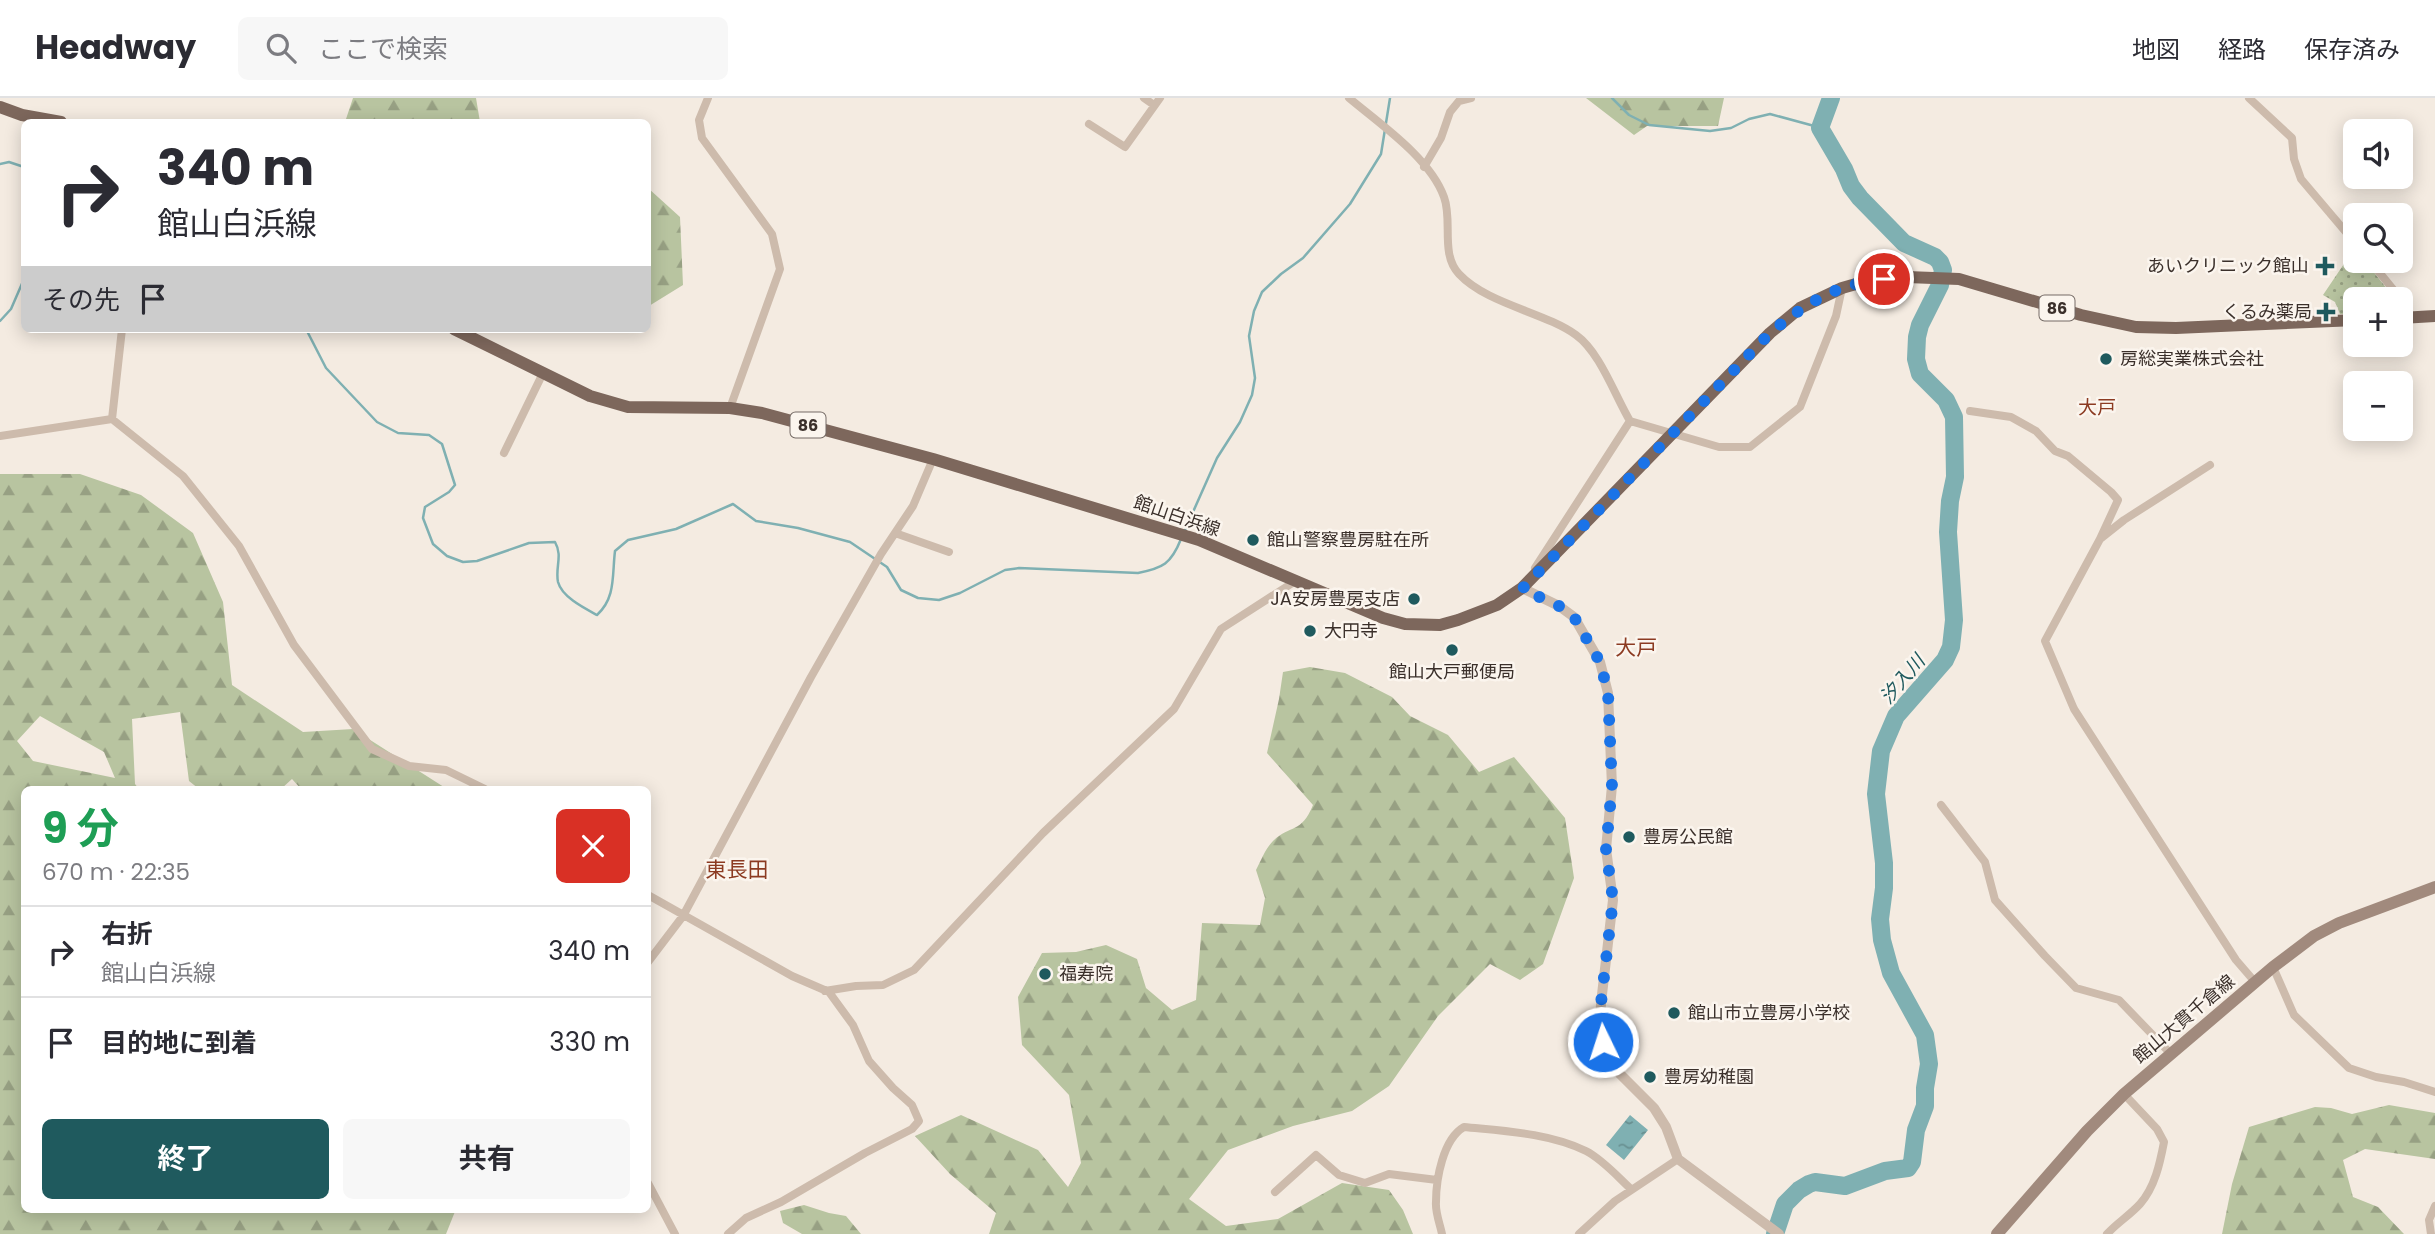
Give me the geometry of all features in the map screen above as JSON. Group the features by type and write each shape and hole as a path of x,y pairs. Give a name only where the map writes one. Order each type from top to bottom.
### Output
{"main road":[{"path":"0,107 44,119"},
{"name":"館山白浜線","path":"462,333 590,396 628,407 730,408 933,458 1199,540 1383,618 1405,624 1440,625 1479,614 1522,589 1770,333 1800,308 1842,288 1863,282 1907,277 1959,279 2081,315 2136,327 2176,328 2343,321"},
{"path":"2413,318 2435,316"},
{"name":"館山大貫千倉線","path":"1997,1234 2087,1131 2124,1094 2255,982 2314,936 2339,923 2435,887"}],"street":[{"path":"708,98 699,120 702,138 772,234 780,270 730,408"},
{"path":"1089,124 1125,147 1157,102 1144,98"},
{"path":"1349,98 1418,157 1443,193 1448,208 1451,264 1459,274 1469,283 1513,306 1578,336 1591,351 1630,421 1719,447 1750,447 1800,407 1836,316 1842,288"},
{"path":"1424,167 1441,138 1450,112 1460,101 1471,98"},
{"path":"2249,98 2292,138 2294,159 2301,179 2343,229"},
{"path":"2380,273 2391,287"},
{"path":"112,419 122,333"},
{"path":"504,453 543,373"},
{"path":"1970,411 2011,417 2036,431 2055,451 2068,456 2118,500 2045,642 2074,709 2236,960 2255,982"},
{"path":"0,436 112,419 183,476 239,546 294,645 372,749 409,766 446,770 479,786"},
{"path":"1630,421 1522,589 1559,606 1574,617 1600,662 1608,693 1612,786 1606,849 1613,900 1600,1032 1620,1074 1654,1108 1666,1127 1678,1159 1779,1234"},
{"path":"651,958 683,916 811,677 881,554 913,506 933,458"},
{"path":"2100,539 2124,520 2210,466"},
{"path":"895,533 948,552"},
{"path":"825,991 883,985 906,975 923,962 1043,833 1174,709 1221,629 1297,580"},
{"path":"1941,805 1985,862 1996,900 2045,956 2076,988 2119,1000 2170,1053"},
{"path":"651,897 830,992 853,1025 869,1061 912,1105 919,1121 912,1129 781,1202 746,1218 728,1234"},
{"path":"2273,968 2294,1015 2349,1069 2435,1092"},
{"path":"2107,1234 2140,1205 2153,1184 2164,1142 2157,1129 2124,1094"},
{"path":"1442,1234 1435,1205 1437,1180 1450,1140 1464,1127 1521,1133 1578,1148 1588,1152 1631,1189"},
{"path":"1275,1192 1317,1155 1339,1175 1365,1183 1389,1174 1437,1180"},
{"path":"1579,1234 1606,1207 1678,1159"},
{"path":"651,1188 675,1234"},
{"path":"2431,1234 2429,1220 2435,1206"}],"green space":[{"path":"353,98 476,98 480,119 346,119"},
{"path":"1586,98 1724,98 1718,126 1647,126 1634,135"},
{"path":"651,191 680,217 683,285 651,305"},
{"path":"2343,265 2343,273 2374,273 2386,287 2343,287 2343,314 2340,314 2335,302 2323,295"},
{"path":"0,474 80,474 141,495 193,533 223,602 232,685 303,732 353,729 442,786 298,786 292,779 284,786 195,786 189,781 180,712 132,719 137,786 21,786 21,1213 454,1213 446,1234 0,1234","holes":["40,716 104,752 115,778 33,761 17,741"]},
{"path":"1310,667 1345,673 1392,697 1410,716 1448,735 1479,772 1514,757 1565,818 1574,878 1543,964 1520,980 1490,964 1438,1016 1389,1086 1352,1111 1293,1126 1228,1150 1189,1199 1226,1226 1278,1219 1342,1183 1389,1190 1403,1210 1413,1234 989,1234 996,1213 950,1174 915,1136 961,1115 1038,1150 1068,1187 1081,1163 1069,1095 1022,1045 1018,997 1042,953 1076,952 1106,945 1137,959 1146,988 1172,1010 1196,1000 1202,923 1260,925 1265,898 1256,870 1270,844 1300,825 1313,805 1267,753 1283,672"},
{"path":"2389,1105 2435,1113 2435,1159 2365,1149 2343,1160 2353,1197 2378,1207 2404,1234 2222,1234 2232,1184 2249,1127 2315,1107 2352,1114"},
{"path":"804,1205 846,1216 861,1234 802,1234 783,1223 780,1211"}],"water":[{"path":"1826,98 1838,98 1827,128 1831,148 1824,141 1815,123"},
{"path":"1630,1115 1648,1130 1624,1160 1606,1145"}],"waterway":[{"path":"1185,530 1217,458 1240,422 1252,395 1255,378 1249,336 1254,311 1262,292 1303,258 1350,204 1381,154 1390,98"},
{"path":"1612,98 1629,115 1649,125 1710,131 1731,128 1749,119 1770,114 1818,127"},
{"name":"汐入川","path":"1775,1234 1785,1204 1809,1184 1815,1182 1845,1186 1885,1171 1908,1168 1912,1162 1916,1130 1925,1106 1929,1064 1925,1035 1891,973 1882,940 1880,919 1884,863 1876,794 1881,751 1896,716 1945,660 1951,647 1954,620 1948,532 1955,477 1954,417 1946,400 1920,374 1916,359 1920,325 1940,285 1943,270 1935,257 1904,243 1851,186 1820,128 1831,98"},
{"path":"0,164 9,162 21,166"},
{"path":"0,321 11,309 21,286"},
{"path":"308,333 326,368 377,422 398,433 429,435 442,444 455,485 425,507 423,518 433,544 447,556 463,562 477,561 529,543 555,542 560,587 574,602 597,615 610,594 615,551 628,540 676,529 733,504 756,521 798,528 850,542 887,567 901,590 918,598 939,600 960,593 1005,570 1019,568 1138,573 1147,571 1165,564 1174,554 1181,539"}],"place":[{"name":"あいクリニック館山","path":"2325,266"},
{"name":"くるみ薬局","path":"2326,312"},
{"name":"房総実業株式会社","path":"2106,359"},
{"name":"館山警察豊房駐在所","path":"1253,540"},
{"name":"JA安房豊房支店","path":"1414,599"},
{"name":"大円寺","path":"1310,631"},
{"name":"館山大戸郵便局","path":"1452,650"},
{"name":"豊房公民館","path":"1629,837"},
{"name":"福寿院","path":"1045,974"},
{"name":"館山市立豊房小学校","path":"1674,1013"},
{"name":"豊房幼稚園","path":"1650,1077"}],"district":[{"name":"大戸","path":"2097,407"},
{"name":"大戸","path":"1636,648"},
{"name":"東長田","path":"737,870"}],"route":[{"path":"1603,1042 1600,1032 1601,1003 1613,900 1606,849 1612,786 1608,693 1600,662 1574,617 1559,606 1522,589 1770,333 1800,308 1821,297 1851,285 1884,279"}]}
